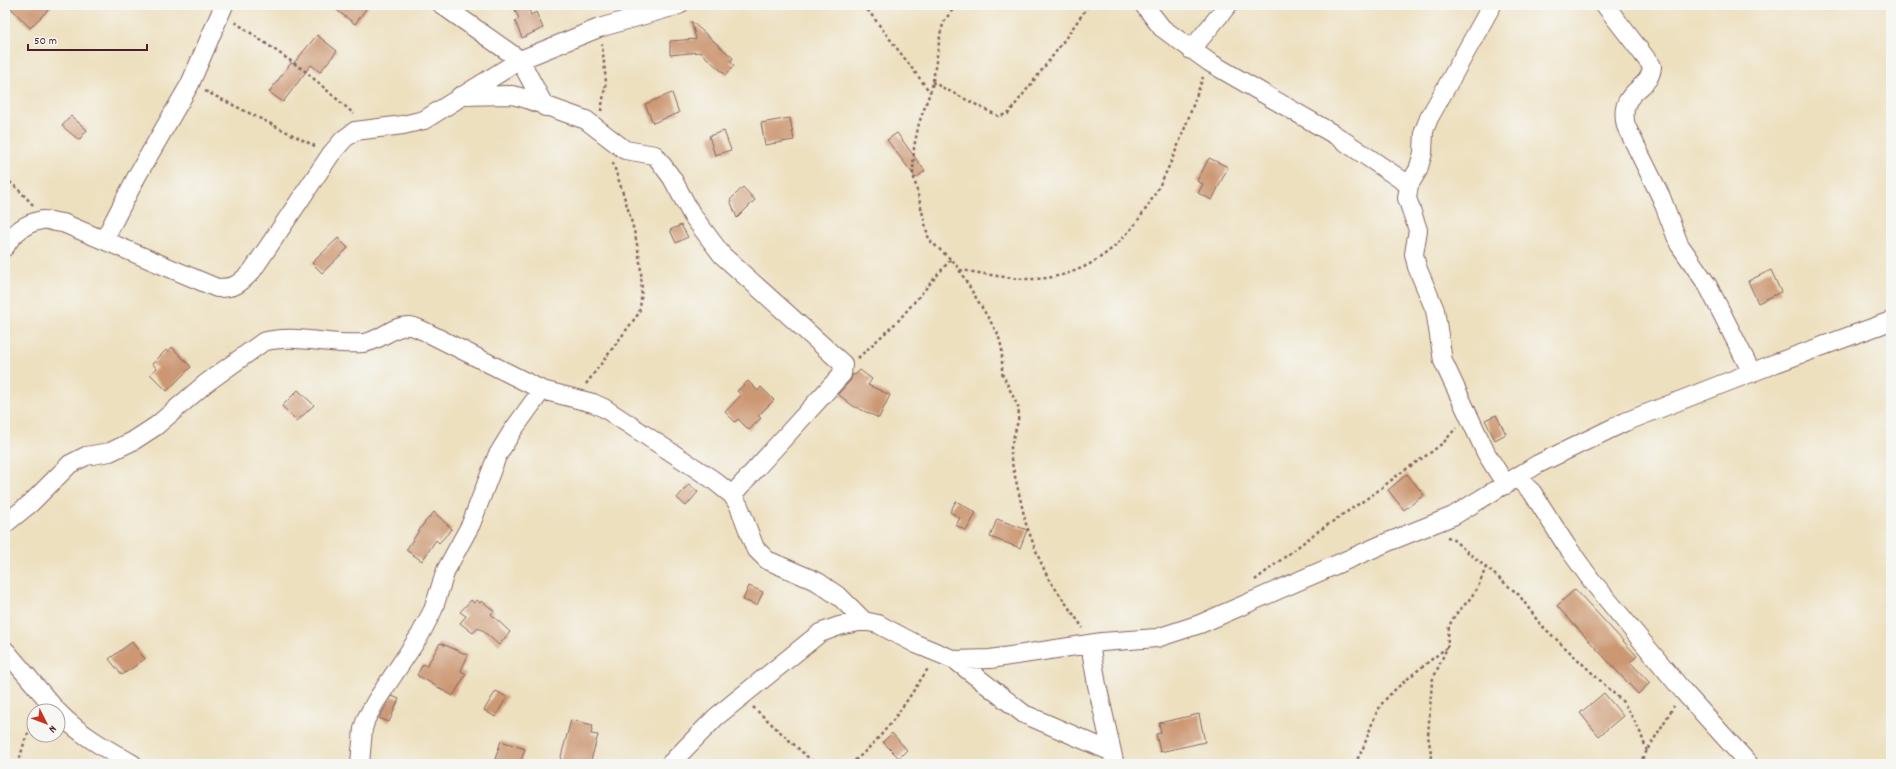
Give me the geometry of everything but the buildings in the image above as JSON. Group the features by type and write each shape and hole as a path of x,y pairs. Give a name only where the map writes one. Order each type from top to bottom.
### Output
{"street":[{"path":"442,5 520,60 545,107"},
{"path":"5,246 9,239 22,227 43,219 63,223 217,288 231,288 239,284 252,271 331,154 344,139 355,131 415,123 424,120 460,96 520,60 599,28 679,5"},
{"path":"1144,5 1162,28 1191,50 1335,135 1409,185"},
{"path":"1191,50 1228,5"},
{"path":"1492,5 1428,118 1424,131 1423,153 1418,170 1409,185 1406,198 1418,230 1414,254 1417,267 1435,310 1443,361 1465,411 1486,453 1511,482 1532,492 1566,545 1592,581 1683,691 1749,764"},
{"path":"1605,5 1652,66 1649,77 1624,104 1626,126 1661,198 1679,244 1708,286 1752,373"},
{"path":"104,240 138,174 190,84 223,9"},
{"path":"460,96 512,95 586,120 625,150 636,153 649,153 659,159 692,215 722,255 843,364 842,374 732,495"},
{"path":"955,660 990,659 1092,643 1158,638 1200,624 1453,516 1511,482 1538,464 1625,422 1891,321"},
{"path":"5,524 31,503 70,464 86,456 110,452 133,441 156,426 183,401 253,348 273,339 364,343 375,341 403,326 409,326 426,332 542,390 575,398 604,408 712,479 732,495 741,511 755,548 767,560 818,582 841,598 864,620 878,624 938,654 955,660 1024,714 1114,758"},
{"path":"360,764 363,729 366,719 376,701 420,635 433,610 446,570 471,524 497,456 513,430 542,390"},
{"path":"670,764 716,717 820,633 839,626 864,620"},
{"path":"1092,643 1114,758"},
{"path":"5,650 51,703"},
{"path":"66,720 103,747 132,764"}],"path":[{"path":"864,5 930,92"},
{"path":"956,5 945,20 941,30 930,92 919,123 914,147 913,174 929,240 960,269 998,334 1002,348 1002,373 1019,409 1018,421 1011,446 1011,459 1026,524 1048,578 1092,643"},
{"path":"932,82 998,116 1008,114 1055,53 1089,5"},
{"path":"223,9 305,71 369,128"},
{"path":"575,398 635,320 639,314 642,301 639,261 632,224 600,132 606,82 605,58 599,28"},
{"path":"960,269 1035,279 1058,276 1084,267 1107,254 1130,232 1155,193 1176,149 1209,62"},
{"path":"190,84 331,154"},
{"path":"5,178 30,200 43,219"},
{"path":"842,374 898,321 950,259"},
{"path":"1252,582 1317,532 1375,493 1444,442 1454,432 1465,411"},
{"path":"1423,528 1452,538 1519,595 1540,624 1624,703 1639,729 1647,751"},
{"path":"1433,764 1428,736 1432,681 1447,648 1449,626 1455,615 1469,600 1478,587 1486,567"},
{"path":"1354,764 1362,752 1371,723 1382,704 1406,681 1447,648"},
{"path":"850,764 862,755 897,716 938,654"},
{"path":"1639,764 1683,691"},
{"path":"742,696 813,762 819,764"},
{"path":"18,764 26,738"}]}
